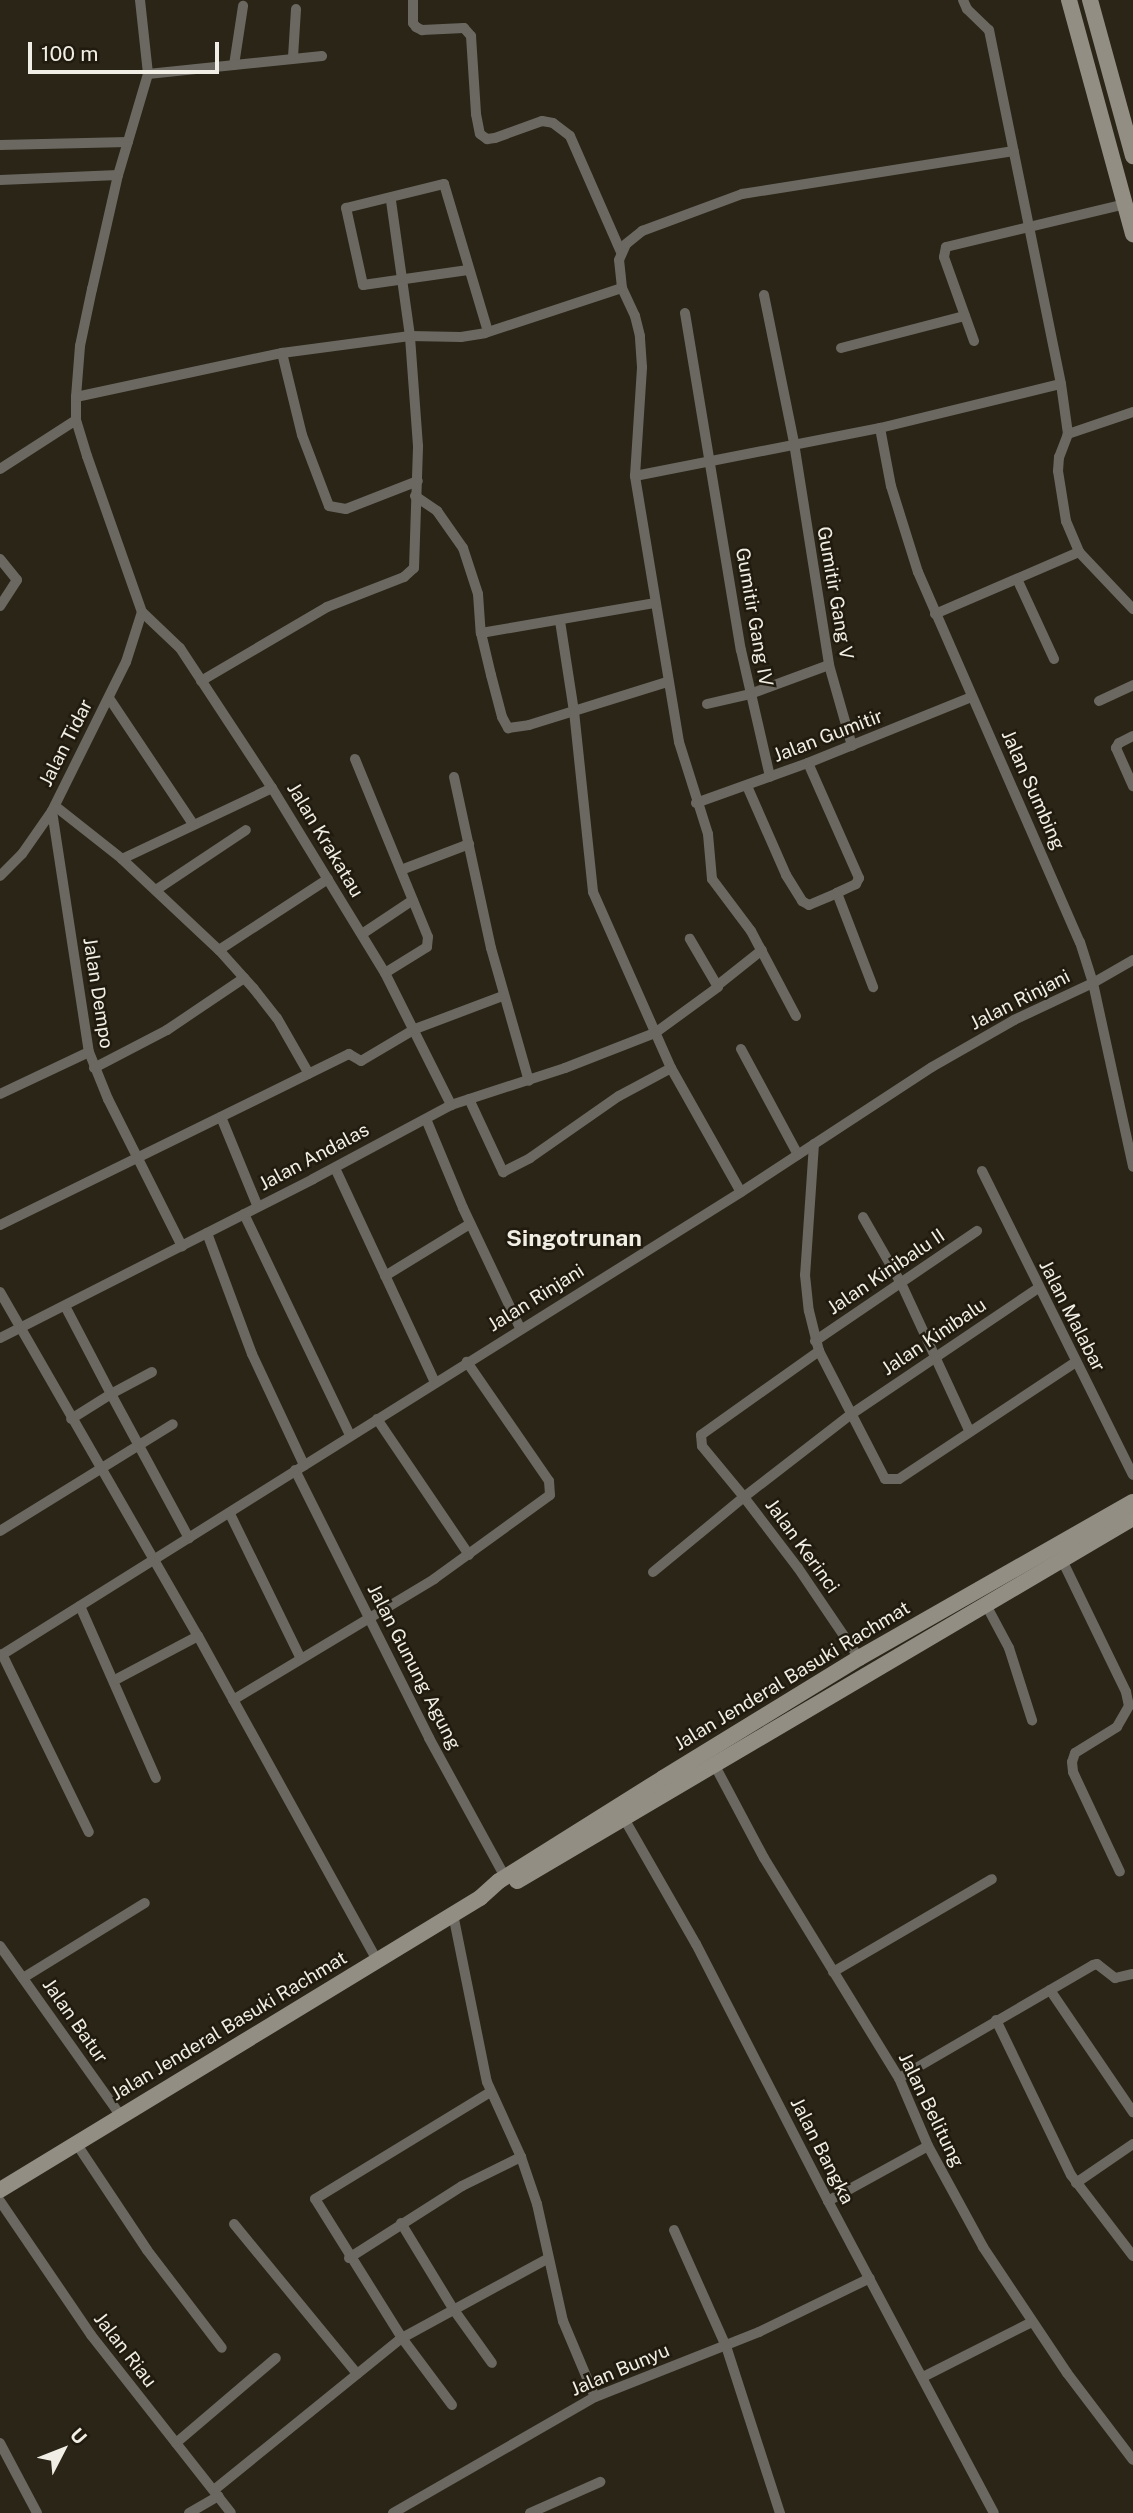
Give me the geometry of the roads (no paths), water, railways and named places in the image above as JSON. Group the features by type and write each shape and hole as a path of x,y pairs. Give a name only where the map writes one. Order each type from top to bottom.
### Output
{"main road":[{"path":"1069,0 1133,234"},
{"path":"1090,0 1133,156"},
{"name":"Jalan Jenderal Basuki Rachmat","path":"0,2190 480,1898 505,1877 713,1764 985,1603 1003,1585 1133,1502"},
{"name":"Jalan Jenderal Basuki Rachmat","path":"480,1898 504,1890 859,1658 1003,1585 1062,1560 1133,1518"}],"street":[{"path":"140,0 148,74 118,175 79,346 76,419 142,612"},
{"path":"412,0 413,23 416,27 422,30 464,28 471,36 477,125 480,134 487,139 495,138 542,121 553,123 569,136 621,252 621,288 635,316 640,336 642,367 635,476 667,682 696,803 708,834 712,879 762,950 796,1016"},
{"path":"963,0 967,9 989,30 1061,384 1068,433 1059,457 1060,495 1066,521 1079,552 1133,609"},
{"path":"234,65 243,6"},
{"path":"293,57 296,9"},
{"path":"148,74 322,56"},
{"path":"0,145 128,142"},
{"path":"621,252 631,239 649,228 755,190 851,178 1014,151"},
{"path":"0,180 118,175"},
{"path":"468,270 363,285 345,208 391,200 444,184 488,332"},
{"path":"201,681 327,607 411,572 415,562 415,496 418,481 410,335 391,200"},
{"path":"974,341 943,251 950,244 1125,204"},
{"path":"76,397 282,353 410,335 461,337 488,332 621,288"},
{"name":"Gumitir Gang V","path":"764,295 794,443 829,665 852,746"},
{"name":"Gumitir Gang IV","path":"685,313 708,462 750,694 770,777"},
{"path":"841,348 965,316"},
{"path":"282,353 302,435 318,485 329,506 346,509 418,481"},
{"path":"635,476 880,428 1061,384"},
{"path":"1068,433 1133,412"},
{"path":"0,469 76,419"},
{"name":"Jalan Sumbing","path":"880,428 897,510 935,614 1060,893 1093,983 1133,1167"},
{"path":"415,496 437,511 463,548 478,594 481,633 502,717 508,728 516,729 667,682"},
{"path":"935,614 1018,581 1079,552"},
{"path":"0,559 17,580 0,606"},
{"path":"1018,581 1054,659"},
{"path":"481,633 655,603"},
{"name":"Jalan Krakatau","path":"142,612 174,642 272,788 385,973 451,1105"},
{"name":"Jalan Tidar","path":"0,876 22,854 53,808 72,765 108,698 135,637 142,612"},
{"path":"560,621 574,711 593,892 671,1068 741,1192"},
{"path":"707,704 750,694 829,665"},
{"path":"1099,701 1133,685"},
{"name":"Jalan Gumitir","path":"696,803 808,763 971,697"},
{"path":"108,698 193,824"},
{"path":"1133,736 1119,743 1116,748 1133,786"},
{"path":"355,759 428,937 427,947 385,973"},
{"path":"747,786 786,874 802,901 808,905 860,880 808,763"},
{"path":"454,777 503,996 528,1081"},
{"path":"122,859 272,788"},
{"path":"53,808 122,859 219,950 273,1013 309,1074"},
{"name":"Jalan Dempo","path":"53,808 89,1052 94,1068 182,1246"},
{"path":"156,890 246,830"},
{"path":"401,870 469,844"},
{"path":"219,950 328,879"},
{"path":"837,893 873,987"},
{"path":"362,934 413,900"},
{"path":"690,939 718,985"},
{"name":"Jalan Andalas","path":"0,1338 335,1168 451,1105 528,1081 655,1033 704,999 762,950"},
{"name":"Jalan Rinjani","path":"1,1655 741,1192 881,1098 987,1034 1093,983 1133,960"},
{"path":"94,1068 167,1030 244,978"},
{"path":"0,1225 349,1054 361,1061 415,1029 503,996"},
{"path":"741,1049 798,1155"},
{"path":"0,1094 89,1052"},
{"path":"469,1099 503,1172 530,1158 618,1096 671,1068"},
{"path":"220,1117 258,1207"},
{"path":"426,1119 470,1224 520,1328"},
{"path":"814,1144 805,1275 817,1346 883,1476 891,1480 898,1479 1076,1362"},
{"path":"335,1168 435,1382"},
{"name":"Jalan Malabar","path":"982,1171 1133,1475"},
{"path":"244,1214 350,1436"},
{"path":"863,1217 901,1283 970,1432"},
{"path":"385,1276 470,1224"},
{"name":"Jalan Kinibalu II","path":"744,1497 702,1446 701,1435 901,1283 977,1231"},
{"name":"Jalan Gunung Agung","path":"207,1233 252,1354 300,1468 429,1738 505,1877"},
{"name":"Jalan Kinibalu","path":"850,1415 1038,1288"},
{"path":"0,1292 100,1470 198,1636 377,1960"},
{"path":"65,1306 189,1538"},
{"path":"233,1700 469,1555 546,1499 552,1490 549,1481 467,1362"},
{"path":"71,1419 152,1372"},
{"name":"Jalan Kerinci","path":"850,1415 744,1497 798,1568 859,1658"},
{"path":"377,1419 469,1555"},
{"path":"0,1531 173,1423"},
{"path":"653,1572 744,1497"},
{"path":"230,1514 301,1659"},
{"path":"1062,1560 1126,1692 1129,1706 1117,1727 1075,1753 1072,1762 1073,1772 1120,1872"},
{"path":"985,1603 1009,1648 1032,1720"},
{"path":"80,1606 115,1680 156,1778"},
{"path":"115,1680 198,1636"},
{"path":"1,1655 89,1832"},
{"name":"Jalan Belitung","path":"713,1764 764,1858 899,2078 928,2146 961,2210 1032,2322 1133,2460"},
{"name":"Jalan Bangka","path":"621,1812 696,1944 828,2201 995,2513"},
{"path":"833,1972 992,1879"},
{"path":"23,1978 145,1903"},
{"path":"453,1914 491,2092 521,2157 537,2204 547,2259 566,2328 595,2397"},
{"name":"Jalan Batur","path":"2,1953 23,1978 121,2116"},
{"path":"899,2078 1095,1964 1115,1978 1133,1974"},
{"path":"1050,1990 1133,2112"},
{"path":"996,2020 1076,2183 1133,2256"},
{"path":"452,2405 402,2338 349,2258 315,2199 491,2092"},
{"path":"76,2143 140,2241 222,2348"},
{"path":"1076,2183 1133,2144"},
{"path":"828,2201 928,2146"},
{"path":"349,2258 401,2223 521,2157"},
{"name":"Jalan Riau","path":"0,2201 84,2326 232,2513"},
{"path":"401,2223 453,2310 492,2363"},
{"path":"234,2224 357,2374"},
{"path":"674,2230 726,2346 780,2513"},
{"path":"189,2513 402,2338 547,2259"},
{"name":"Jalan Bunyu","path":"393,2513 595,2397 726,2346 870,2278"},
{"path":"923,2377 1032,2322"},
{"path":"176,2443 276,2358"},
{"path":"0,2444 37,2513"},
{"path":"530,2513 600,2482"}],"district":[{"name":"Singotrunan","path":"574,1238"}]}
